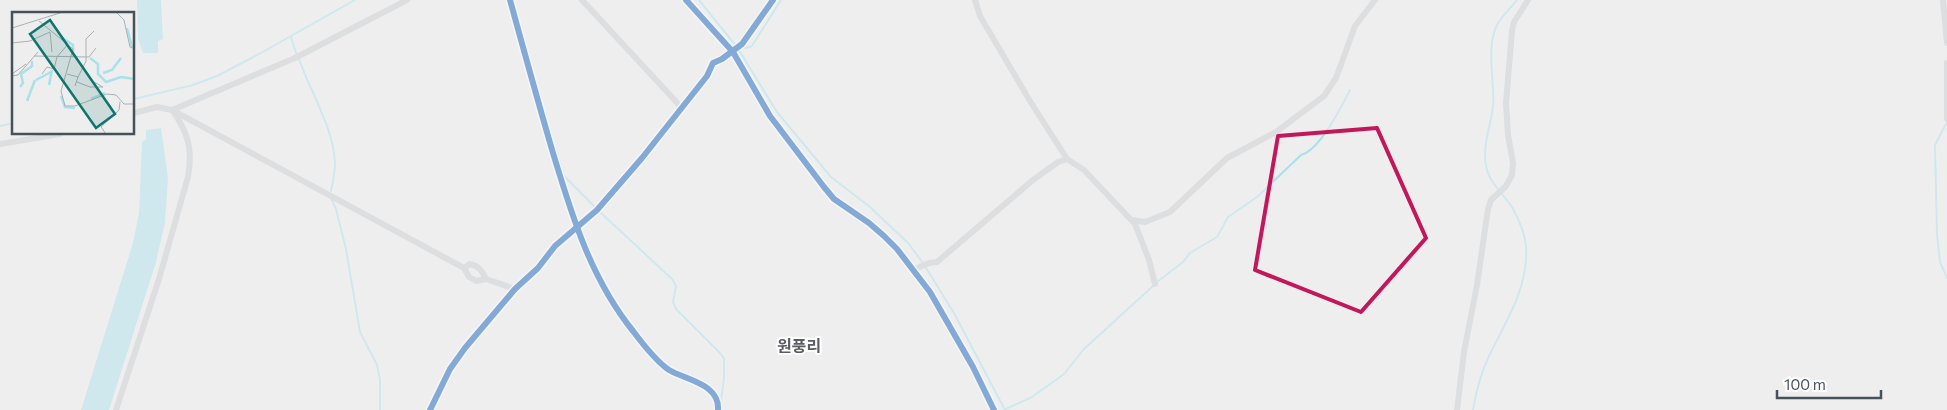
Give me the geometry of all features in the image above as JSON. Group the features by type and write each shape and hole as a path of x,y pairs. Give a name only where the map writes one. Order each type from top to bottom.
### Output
{"street":[{"path":"172,110 295,58 407,0"},
{"path":"510,0 576,227 603,286 629,326 668,369 709,389 716,398 718,410"},
{"path":"582,0 682,108"},
{"path":"686,0 733,52 770,116 824,188 834,199 884,236 930,292 973,367 994,410"},
{"path":"430,410 457,359 515,289 538,268 555,246 597,210 682,108 707,76 714,63 733,52 742,44 773,0"},
{"path":"975,0 980,16 1067,159 1084,170 1135,224 1149,260 1155,284"},
{"path":"1130,219 1145,222 1170,212 1227,158 1276,132 1324,96 1336,78 1355,26 1375,0"},
{"path":"1457,410 1464,352 1477,285 1488,209 1491,200 1506,186 1512,175 1513,163 1508,135 1506,102 1512,31 1514,22 1528,0"},
{"path":"1943,0 1947,43"},
{"path":"1947,63 1947,119"},
{"path":"135,113 157,107 172,110 464,268 469,277 476,282 486,279 515,289"},
{"path":"116,410 159,279 191,161 187,135 172,110"},
{"path":"0,144 54,135"},
{"path":"913,270 929,262 937,262 1034,180 1058,162 1067,159"},
{"path":"464,268 470,264 477,266 483,272 486,279"}],"highlighted area":[{"path":"1377,128 1426,238 1361,312 1255,270 1278,136"}],"water":[{"path":"137,0 161,0 163,39 158,41 158,53 143,53 138,39"},
{"path":"161,128 168,178 165,223 156,262 109,410 81,410 133,243 139,213 142,142 146,139 146,130"}],"waterway":[{"path":"135,99 193,85 217,76 355,0"},
{"path":"699,0 736,46"},
{"path":"742,46 746,48 752,46 781,0"},
{"path":"1473,410 1477,389 1489,356 1509,317 1520,290 1526,261 1526,246 1521,226 1512,207 1490,177 1485,159 1493,106 1491,56 1493,36 1500,20 1517,0"},
{"path":"291,37 296,53"},
{"path":"739,50 777,112 831,177 870,207 908,243 923,263 954,313 1005,410"},
{"path":"299,59 321,110 334,150 335,163 331,191"},
{"path":"1157,282 1183,262 1190,253 1217,237 1228,217 1257,197 1301,155 1308,152 1329,127 1350,90"},
{"path":"541,101 564,176 595,207"},
{"path":"1947,122 1935,145 1937,234 1940,262 1947,278"},
{"path":"0,126 12,123"},
{"path":"331,198 336,209 346,249 360,332 377,365 380,380 380,410"},
{"path":"600,212 672,279 676,286 673,302 676,309 721,354 724,359 724,378 720,408"},
{"path":"1006,409 1032,397 1064,374 1084,349 1154,285"}],"cycle path":[{"path":"510,0 560,177 584,246 605,290 618,311 650,352 669,370 701,384 714,394 718,410"},
{"path":"686,0 733,52 770,116 834,199 869,223 884,236 897,249 930,292 973,367 994,410"},
{"path":"430,410 450,369 465,348 515,289 538,268 555,246 597,210 642,158 707,76 713,63 722,59 742,44 773,0"}],"district":[{"name":"원풍리","path":"799,345"}]}
